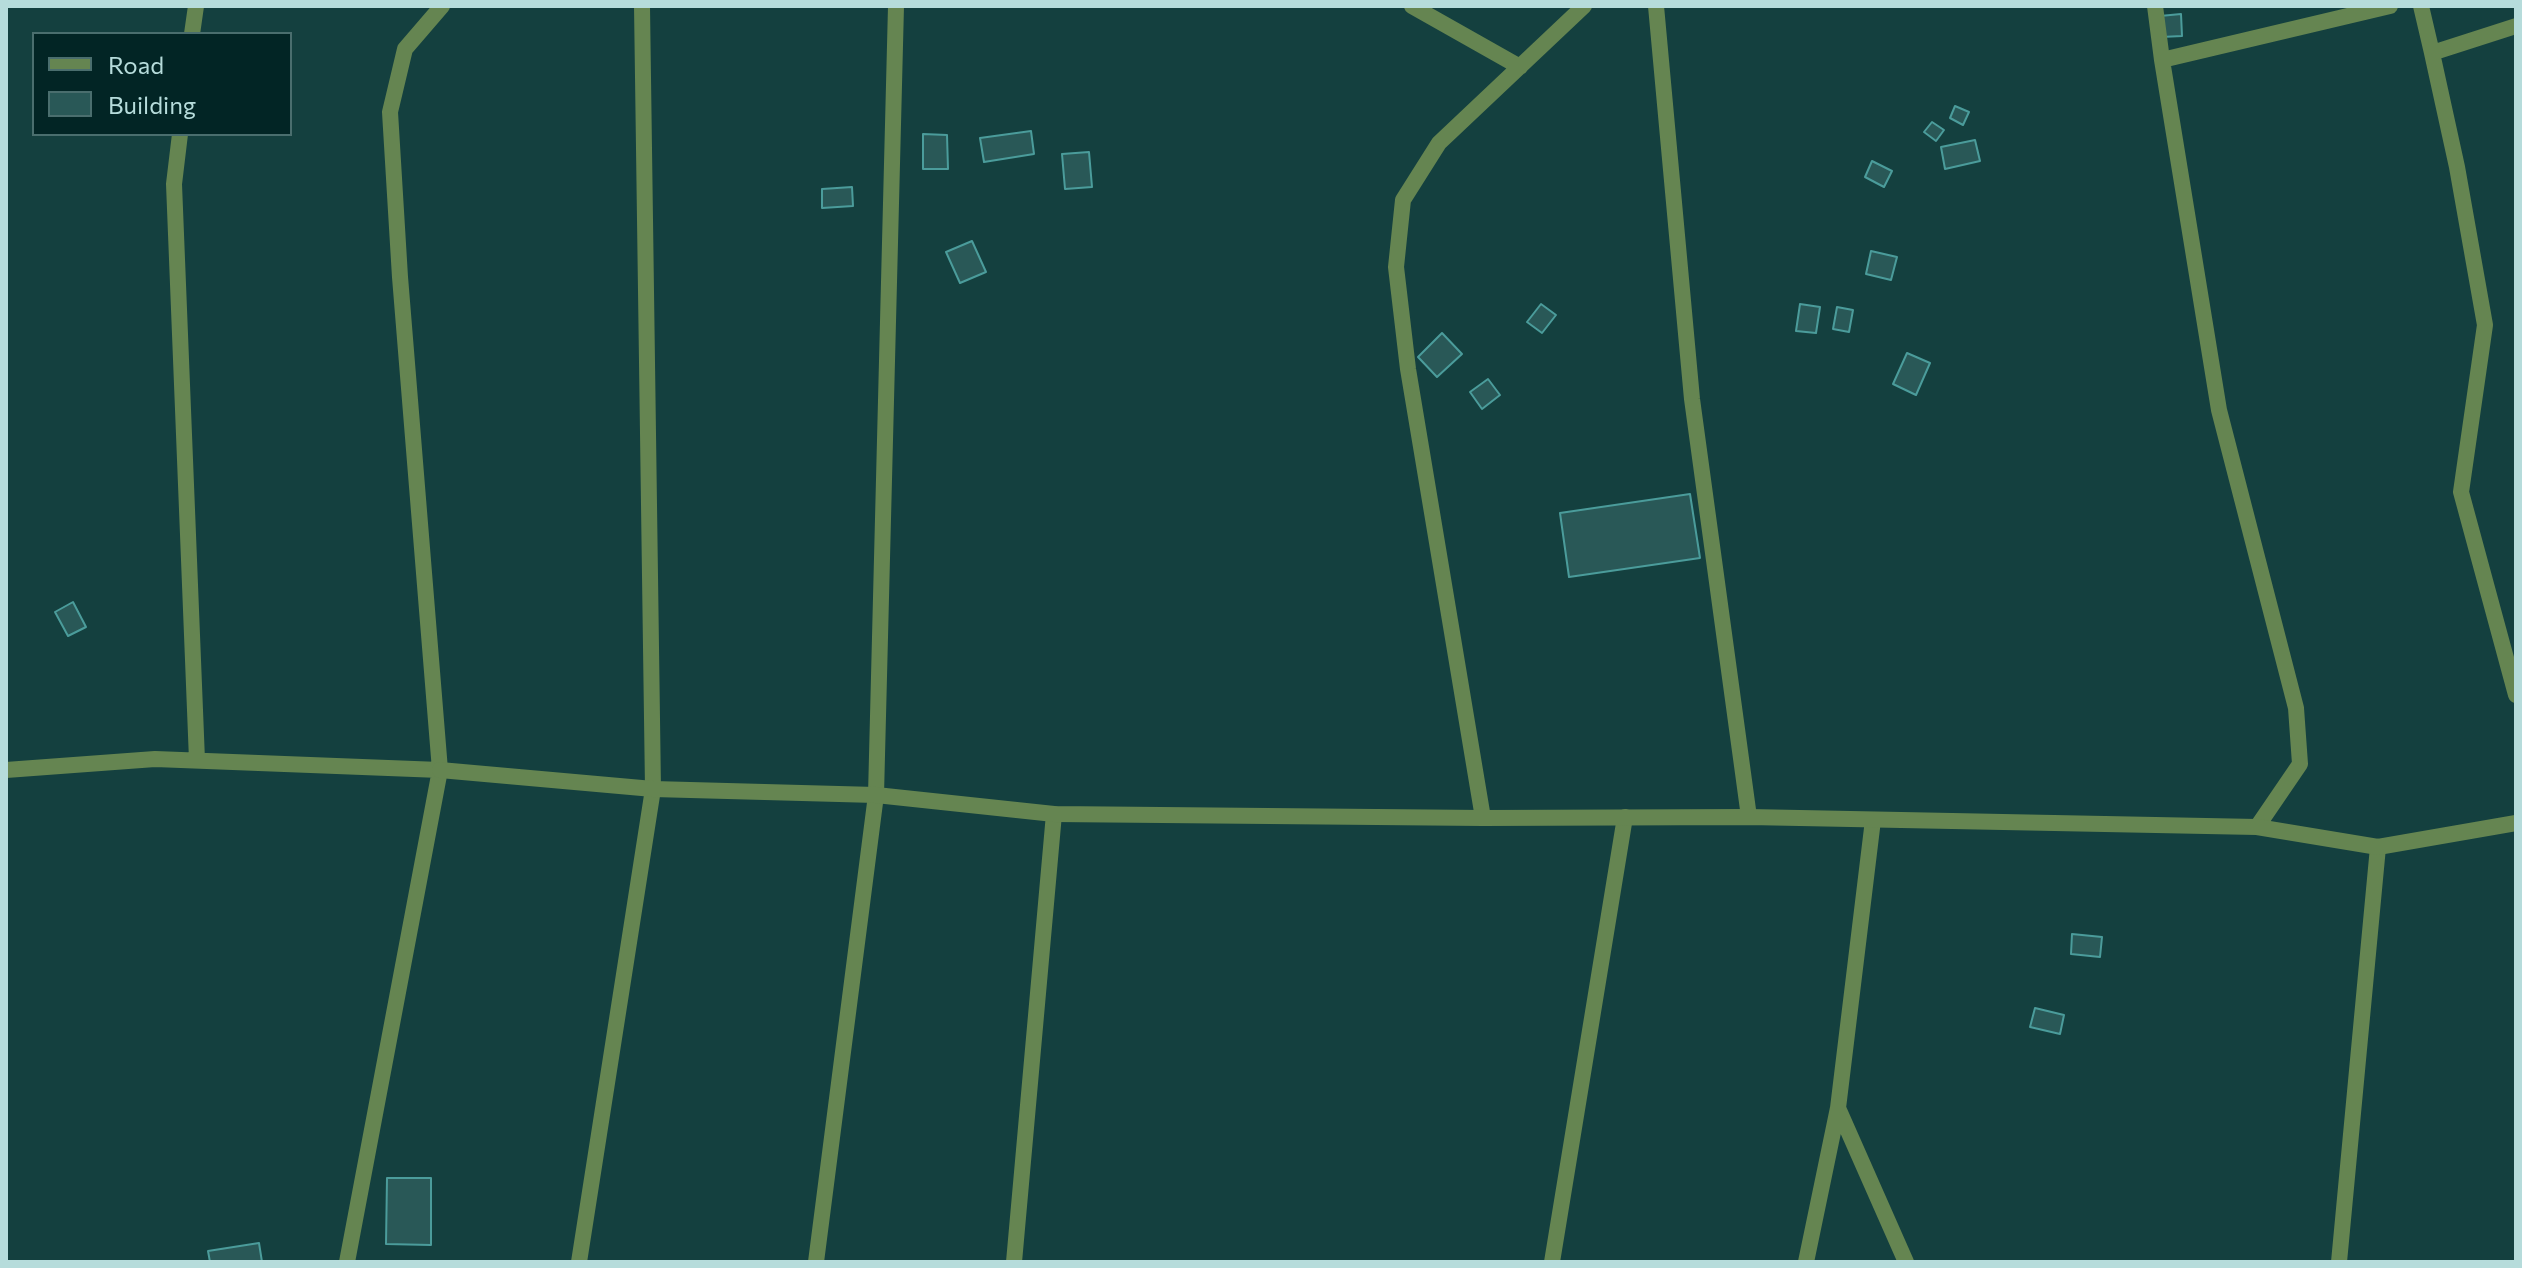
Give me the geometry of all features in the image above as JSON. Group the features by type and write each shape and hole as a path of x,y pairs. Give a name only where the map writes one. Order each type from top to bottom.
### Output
{"street":[{"path":"192,32 196,6"},
{"path":"347,1262 440,770 400,277 390,112 405,49 442,6"},
{"path":"579,1262 653,789 642,6"},
{"path":"816,1262 876,795 896,6"},
{"path":"1412,6 1520,67"},
{"path":"1483,818 1408,369 1396,267 1403,200 1439,143 1584,6"},
{"path":"1656,6 1692,399 1749,817"},
{"path":"2155,6 2219,410 2296,708 2300,764 2257,827"},
{"path":"2162,60 2390,6"},
{"path":"2421,6 2457,167 2485,325 2461,492 2516,695"},
{"path":"2432,53 2516,26"},
{"path":"180,136 174,184 197,760"},
{"path":"6,770 155,759 197,760 440,770 653,789 876,795 1054,814 1749,817 2257,827 2378,847 2516,823"},
{"path":"1014,1262 1054,814"},
{"path":"1552,1262 1625,817"},
{"path":"1806,1262 1838,1108 1873,820"},
{"path":"2339,1262 2378,847"},
{"path":"1838,1108 1906,1262"}],"building":[{"path":"2181,14 2182,36 2161,37 2160,16"},
{"path":"1955,106 1969,112 1963,125 1950,118"},
{"path":"1932,122 1944,130 1936,141 1924,132"},
{"path":"1031,131 1034,154 984,162 980,138"},
{"path":"923,134 947,135 948,169 923,169"},
{"path":"1975,140 1980,161 1945,169 1941,147"},
{"path":"1089,152 1092,187 1065,189 1062,154"},
{"path":"1872,161 1892,171 1884,187 1865,177"},
{"path":"852,187 853,206 822,208 822,189"},
{"path":"972,241 986,272 960,283 946,252"},
{"path":"1871,251 1897,257 1891,280 1866,274"},
{"path":"1541,304 1556,315 1542,333 1527,322"},
{"path":"1800,304 1820,307 1816,333 1796,331"},
{"path":"1837,307 1853,310 1849,332 1833,329"},
{"path":"1442,333 1462,354 1437,377 1418,357"},
{"path":"1907,353 1930,363 1916,395 1893,384"},
{"path":"1488,379 1500,395 1482,409 1470,392"},
{"path":"1690,494 1700,558 1569,577 1560,513"},
{"path":"73,602 86,627 68,636 55,612"},
{"path":"2072,934 2102,937 2100,957 2071,954"},
{"path":"2035,1008 2064,1015 2060,1034 2030,1027"},
{"path":"387,1178 431,1178 431,1245 386,1244"},
{"path":"259,1243 262,1262 210,1262 208,1251"}]}
